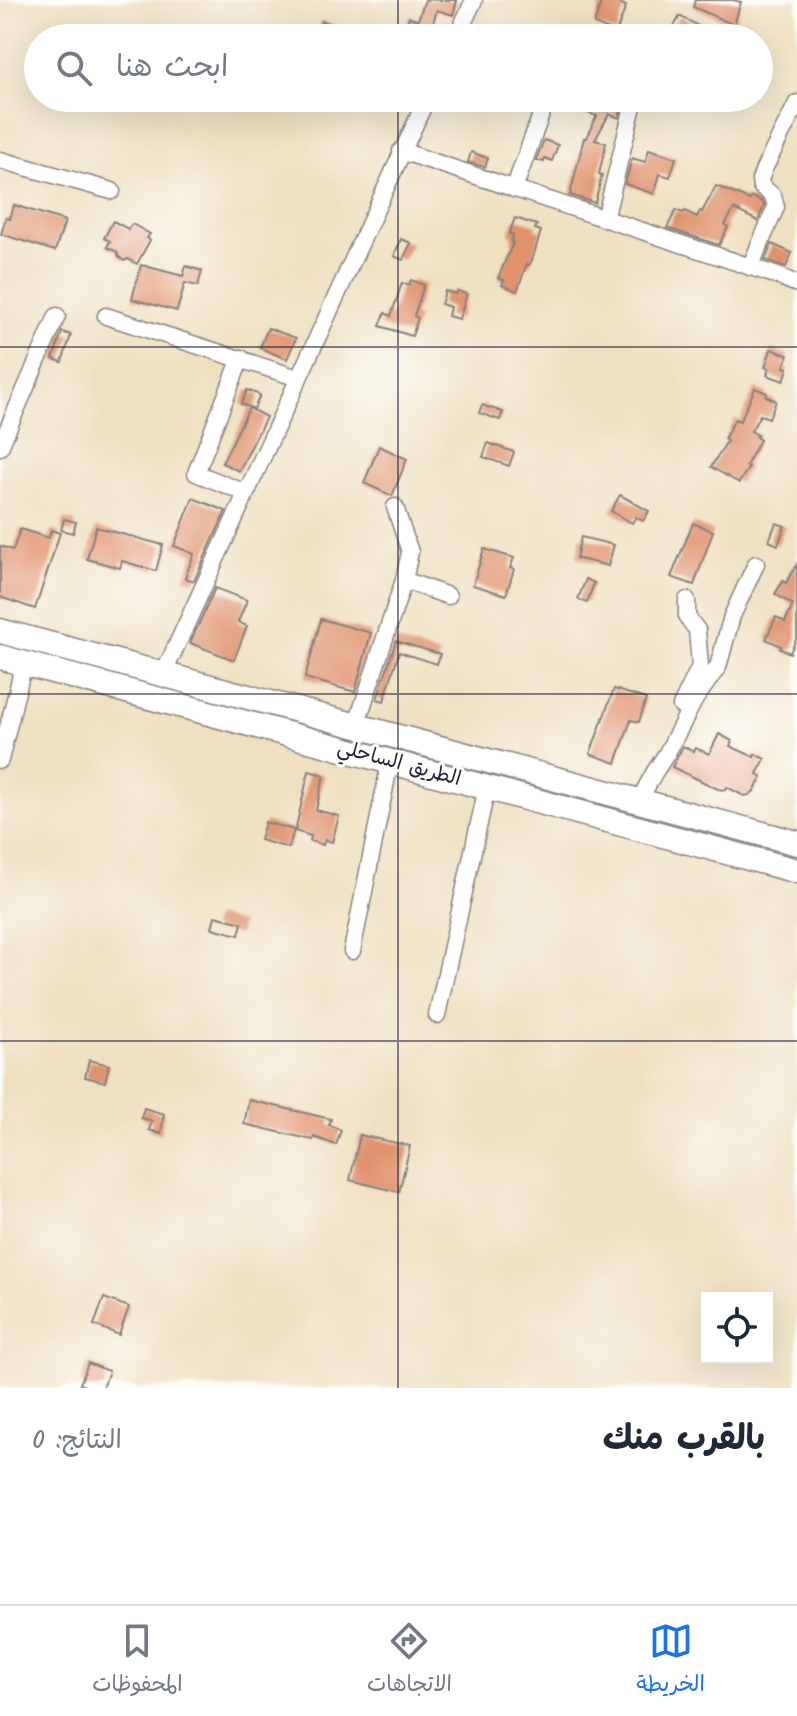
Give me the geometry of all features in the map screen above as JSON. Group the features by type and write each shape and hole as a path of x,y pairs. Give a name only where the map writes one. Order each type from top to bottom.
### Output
{"highway":[{"name":"الطريق الساحلي","path":"0,631 797,843"},
{"name":"الطريق الساحلي","path":"12,660 797,871"}],"street":[{"path":"463,24 474,0"},
{"path":"750,267 776,207 773,196 761,186 760,180 797,103"},
{"path":"163,675 420,112"},
{"path":"514,189 542,112"},
{"path":"605,219 632,112"},
{"path":"401,151 797,284"},
{"path":"0,160 112,191"},
{"path":"0,447 57,316"},
{"path":"106,316 298,378"},
{"path":"241,358 196,473 246,493"},
{"path":"356,726 404,580 410,552 395,507"},
{"path":"639,801 695,699 718,667 732,616 756,564"},
{"path":"404,580 448,596"},
{"path":"654,773 657,753 700,666 697,630 687,617 687,600"},
{"path":"0,760 12,660"},
{"path":"352,951 390,762"},
{"path":"437,1015 487,787"}],"building":[{"path":"425,0 457,0 453,15 437,10 432,24 407,24 409,17 418,20"},
{"path":"602,0 612,0 626,6 619,24 594,24"},
{"path":"695,0 741,2 734,24 693,7"},
{"path":"680,16 695,24 675,24"},
{"path":"585,112 620,112 619,118 609,114 595,140 606,143 595,203 570,195 584,138 597,116"},
{"path":"544,140 558,145 552,161 545,158 544,162 536,160"},
{"path":"649,149 676,158 670,177 660,174 654,194 625,184 632,158 645,162"},
{"path":"471,152 488,158 485,167 468,162"},
{"path":"716,186 763,202 758,221 734,209 719,245 667,228 676,210 697,217"},
{"path":"14,205 65,221 55,251 1,234"},
{"path":"515,218 537,225 535,229 541,231 532,260 527,264 517,291 502,285 504,280 498,278 513,243 513,235 509,234"},
{"path":"113,221 128,229 132,224 150,234 137,264 128,259 124,261 117,252 107,247 110,241 104,238"},
{"path":"401,239 411,243 403,260 394,256"},
{"path":"772,244 792,253 786,267 765,260"},
{"path":"141,265 183,276 186,266 202,271 198,286 185,283 177,311 132,299"},
{"path":"411,280 424,285 414,316 418,318 412,336 380,326 385,313 391,316 402,283 409,285"},
{"path":"445,291 467,294 459,319 448,316 450,307 441,304"},
{"path":"268,328 296,338 287,359 260,348"},
{"path":"62,332 71,335 62,362 53,359"},
{"path":"771,349 788,355 784,381 767,375 769,368 765,367"},
{"path":"755,388 776,401 769,418 760,415 751,431 760,440 739,483 711,467 727,441 724,439 735,419 740,421"},
{"path":"247,390 260,395 254,409 241,404"},
{"path":"482,405 503,412 500,420 479,413"},
{"path":"249,408 266,417 239,471 222,463"},
{"path":"488,443 514,452 509,466 483,457"},
{"path":"379,446 407,459 392,496 364,483"},
{"path":"620,495 649,511 643,521 636,517 632,523 611,511"},
{"path":"193,498 226,511 194,581 185,578 194,554 174,546"},
{"path":"64,519 76,522 73,533 61,530"},
{"path":"693,523 713,531 694,585 671,577"},
{"path":"776,523 785,526 778,545 769,541"},
{"path":"96,527 163,545 156,571 122,561 120,568 87,559"},
{"path":"20,529 49,538 51,530 60,533 35,609 0,597 0,546 13,550"},
{"path":"581,537 614,545 608,566 576,558"},
{"path":"484,549 514,558 506,595 473,585"},
{"path":"797,564 797,637 790,653 766,639 776,617 785,622 793,605 775,594"},
{"path":"586,579 594,583 587,603 578,599"},
{"path":"215,588 247,600 238,622 247,626 234,660 190,643"},
{"path":"321,619 371,633 355,692 305,678"},
{"path":"396,641 440,654 437,664 399,652 384,701 377,699"},
{"path":"614,689 646,699 639,722 631,720 616,763 590,754"},
{"path":"719,734 732,741 730,746 765,759 757,774 762,777 749,795 744,796 727,787 725,790 718,789 672,767 683,746 694,752 696,748 709,754"},
{"path":"309,771 324,775 316,810 339,816 332,842 325,840 323,845 310,841 311,836 295,831"},
{"path":"265,822 294,830 289,848 260,840"},
{"path":"215,916 242,923 239,935 212,928"},
{"path":"89,1060 109,1065 105,1082 85,1077"},
{"path":"249,1100 331,1119 329,1125 341,1130 336,1145 314,1137 313,1140 244,1124"},
{"path":"144,1108 164,1114 161,1134 149,1130 152,1121 141,1118"},
{"path":"360,1135 410,1146 399,1192 350,1180"},
{"path":"104,1298 129,1307 119,1335 94,1325"},
{"path":"88,1363 109,1371 103,1388 80,1384"}]}
